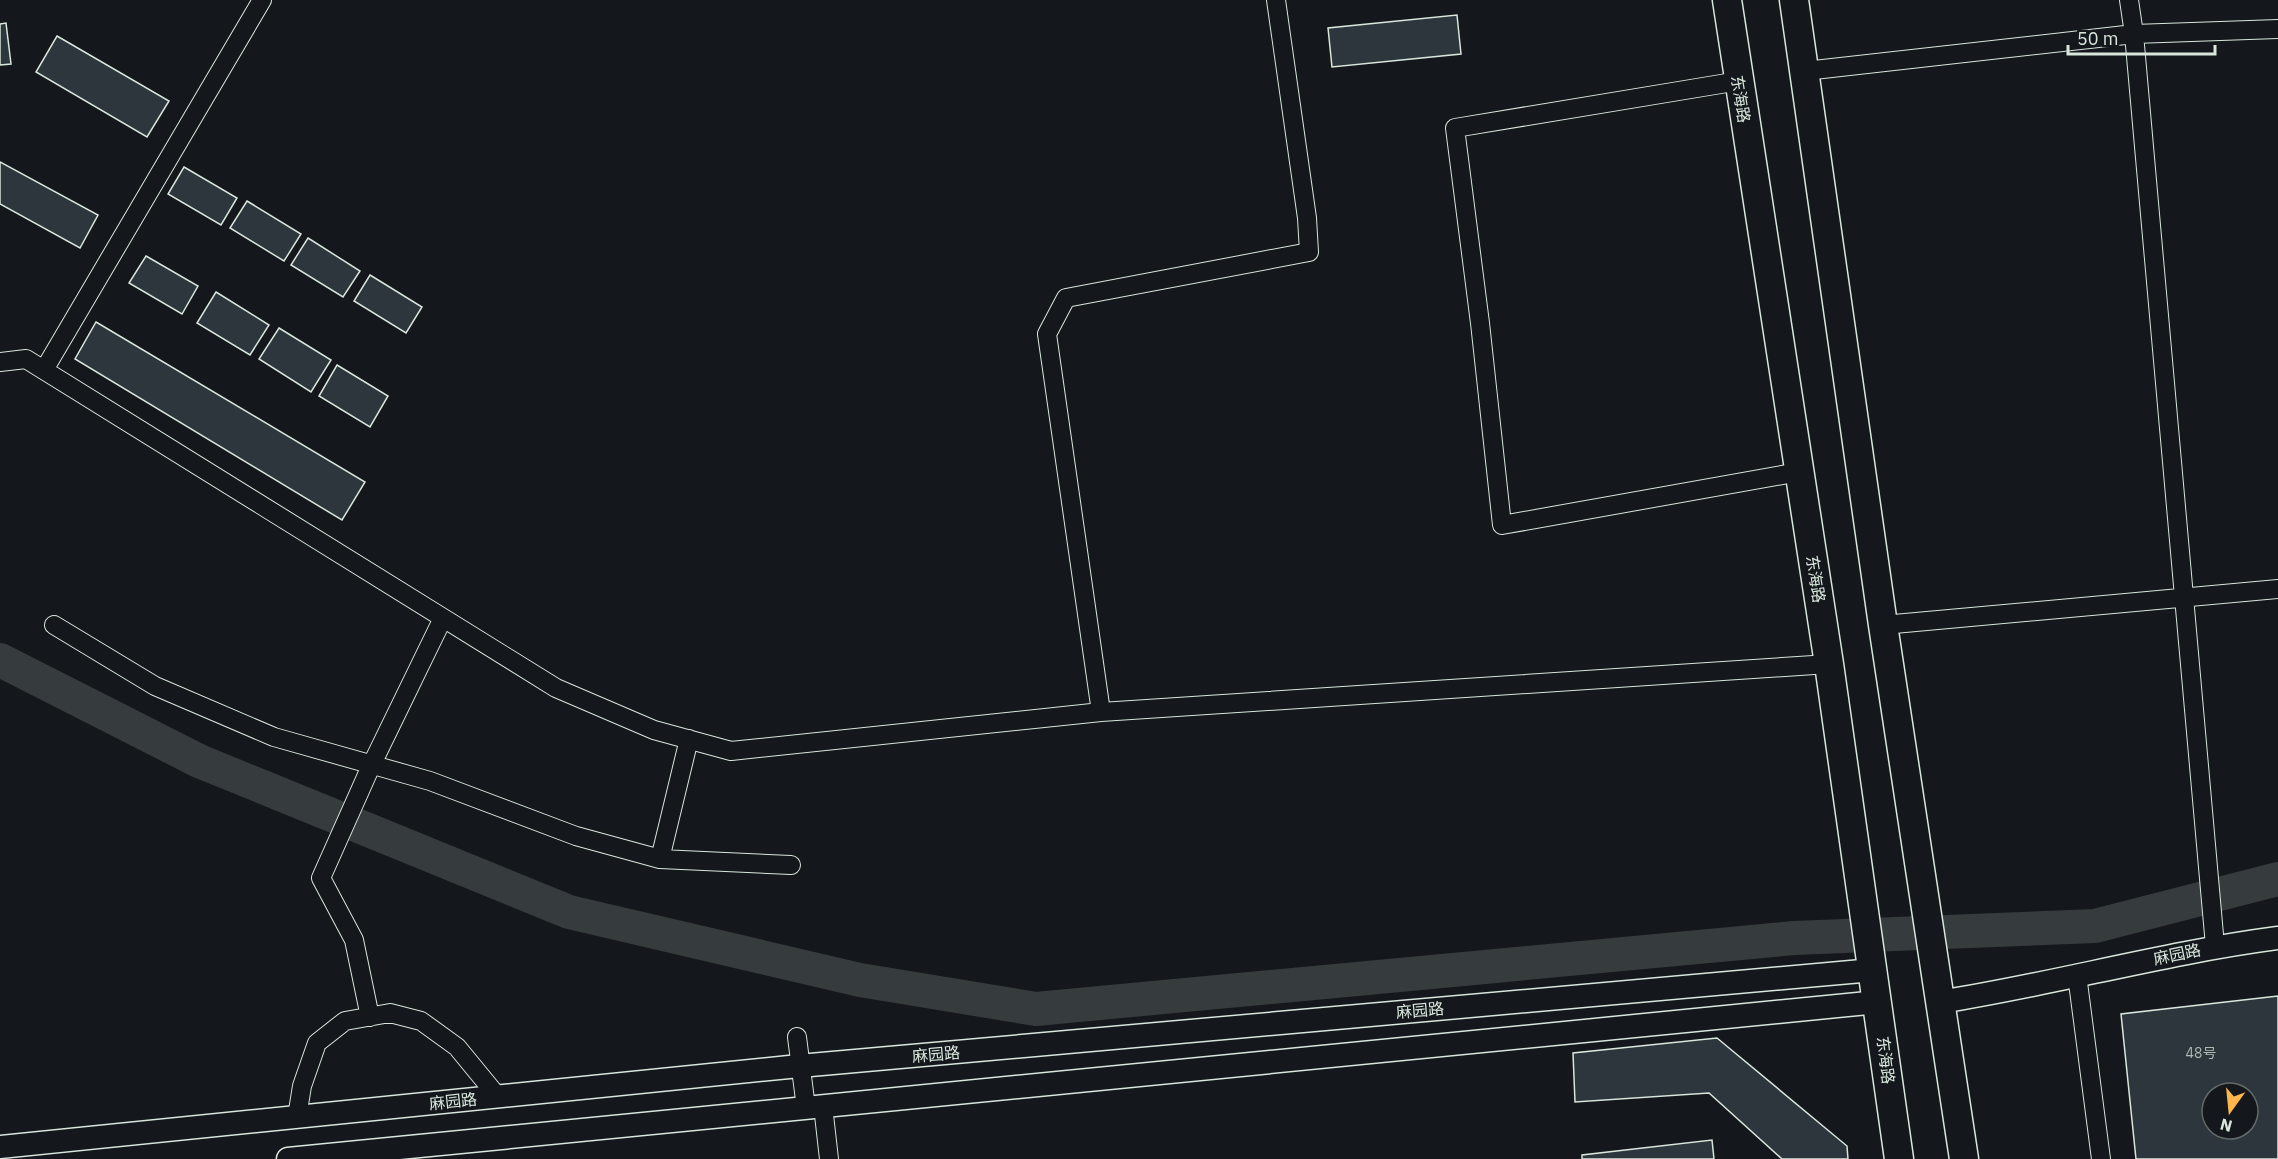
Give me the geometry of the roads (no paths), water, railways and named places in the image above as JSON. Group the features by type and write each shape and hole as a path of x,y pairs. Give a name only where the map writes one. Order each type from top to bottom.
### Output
{"main road":[{"name":"东海路","path":"1727,0 1829,664 1899,1159"},
{"path":"1794,0 1883,625 1964,1159"}],"street":[{"path":"44,370 262,0"},
{"path":"1101,712 1047,334 1066,298 1309,252 1307,218 1276,0"},
{"path":"2129,0 2134,34 2215,946"},
{"path":"1805,71 2134,34 2278,29"},
{"path":"1738,81 1455,128 1480,323 1502,525 1799,472"},
{"path":"0,362 26,359 556,688 654,730 731,751 1101,712 1829,664"},
{"path":"1883,625 2278,589"},
{"path":"370,1017 354,940 321,878 371,766 443,618"},
{"path":"54,625 166,690 274,737 430,781 576,836 660,859 791,865"},
{"path":"660,859 689,739"},
{"name":"麻园路","path":"1940,1001 2005,992 2215,946 2278,938"},
{"name":"麻园路","path":"0,1147 799,1066 1873,969"},
{"path":"2077,975 2101,1159"},
{"path":"288,1159 1878,1002"},
{"path":"297,1117 302,1086 317,1043 345,1021 390,1013 421,1021 457,1047 498,1096"},
{"path":"797,1036 799,1066 829,1159"}],"waterway":[{"path":"0,660 199,761 569,912 860,980 1036,1009 1794,938 2095,926 2278,879"}]}
